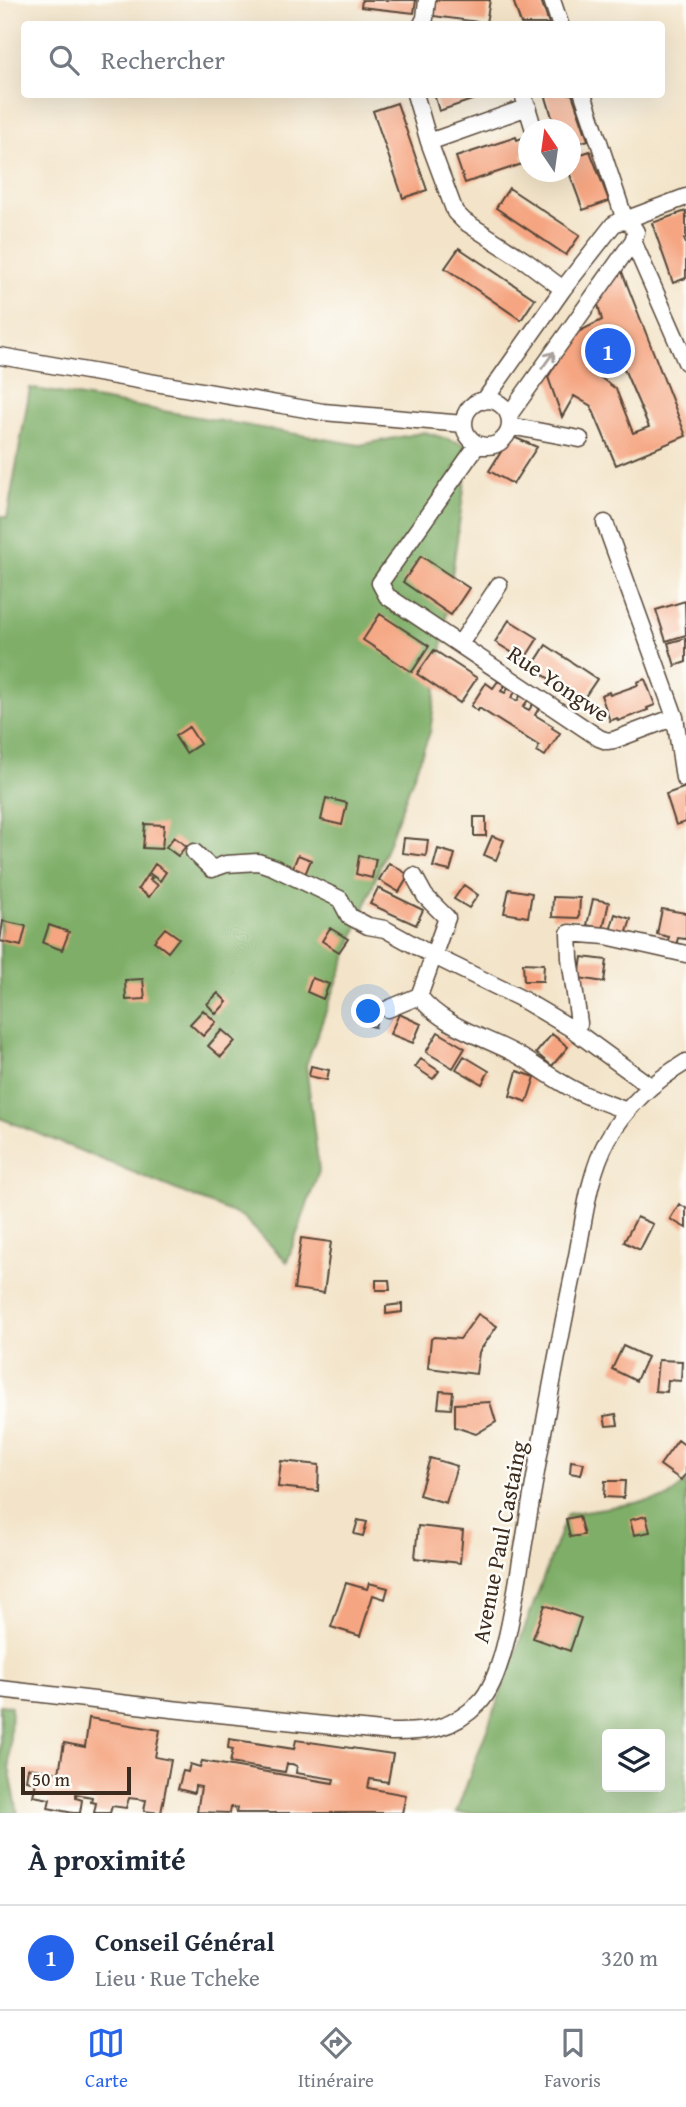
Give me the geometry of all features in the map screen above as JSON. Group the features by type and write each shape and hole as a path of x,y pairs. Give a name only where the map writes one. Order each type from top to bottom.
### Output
{"street":[{"path":"424,21 427,0"},
{"path":"552,0 559,21"},
{"path":"416,98 454,212 563,289"},
{"path":"580,439 509,420 499,404 484,401 476,403 470,409 464,424 468,436 478,444 485,446 504,439 509,420 634,241 634,226 625,220 584,98"},
{"path":"429,142 526,101 531,119"},
{"path":"484,401 612,225 619,220 686,197"},
{"path":"634,241 686,362"},
{"path":"0,356 323,412 464,424"},
{"name":"Rue Yongwe","path":"478,444 380,583 387,596 591,734 607,741 675,717"},
{"path":"605,523 675,717 684,778 686,777"},
{"path":"460,643 499,585"},
{"path":"194,852 212,869 226,864 258,862 340,899 349,916 368,926 385,929 520,998 569,1027 650,1086"},
{"path":"388,1009 419,996 447,918 425,896 414,876"},
{"path":"569,1027 579,1023 569,933 606,936 686,954"},
{"path":"419,996 428,1008 463,1030 517,1054 581,1093 627,1111"},
{"name":"Avenue Paul Castaing","path":"0,1689 391,1732 416,1732 454,1723 480,1702 491,1686 512,1618 555,1361 596,1166 607,1141 627,1111 650,1086 686,1062"}],"green space":[{"path":"30,388 360,445 425,432 470,446 430,732 306,1065 319,1171 287,1262 243,1217 0,1118 0,516 7,518"},
{"path":"686,1482 686,1813 456,1813 567,1514 667,1498"},
{"path":"0,1705 11,1706 9,1767 18,1813 0,1813"}],"building":[{"path":"362,0 416,0 414,13 361,7"},
{"path":"435,0 490,0 486,21 433,16"},
{"path":"513,0 541,0 548,21 520,21"},
{"path":"435,98 478,98 439,111"},
{"path":"546,98 573,98 581,119 553,119"},
{"path":"397,103 427,190 403,198 373,111"},
{"path":"581,120 588,140 581,142"},
{"path":"516,137 518,165 465,183 456,157"},
{"path":"590,151 609,201 583,210 573,182 581,182 581,154"},
{"path":"509,188 580,235 566,255 496,208"},
{"path":"686,211 686,278 673,283 652,223"},
{"path":"459,248 535,299 521,320 445,268"},
{"path":"619,264 686,436 616,465 591,406 574,396 562,417 548,377 574,334 602,320 596,297","holes":["624,369 649,427 633,433 616,389 601,378"]},
{"path":"511,436 537,447 513,484 489,471"},
{"path":"421,556 469,588 451,615 403,582"},
{"path":"685,601 686,635 666,641 656,610"},
{"path":"380,614 429,646 412,672 363,640"},
{"path":"509,620 538,638 524,660 495,642"},
{"path":"686,638 686,662 675,666 668,643"},
{"path":"546,645 597,679 582,701 532,667"},
{"path":"434,650 477,678 460,703 417,674"},
{"path":"645,679 655,705 618,721 617,718 610,721 601,695 609,692 610,695 638,685 637,682"},
{"path":"498,681 505,685 501,691 505,693 509,687 516,691 511,698 517,701 521,695 528,700 523,707 529,710 533,704 539,708 535,715 560,733 545,756 537,751 539,746 479,708 478,711 471,706 486,683 493,688"},
{"path":"189,727 200,744 186,753 175,736"},
{"path":"686,787 686,822 676,825 666,794"},
{"path":"326,798 347,803 342,825 321,820"},
{"path":"474,817 486,817 486,836 474,836"},
{"path":"145,824 164,825 162,849 143,848"},
{"path":"492,836 504,840 496,860 484,855"},
{"path":"174,837 186,846 178,856 166,847"},
{"path":"404,838 428,840 426,856 402,853"},
{"path":"438,849 455,854 450,871 433,867"},
{"path":"298,855 311,860 304,877 291,872"},
{"path":"359,856 376,859 372,878 356,874"},
{"path":"389,863 409,875 399,892 379,880"},
{"path":"155,864 166,872 160,881 149,873"},
{"path":"147,875 158,885 149,897 138,889"},
{"path":"464,885 478,895 469,908 454,899"},
{"path":"378,888 423,910 416,925 370,904"},
{"path":"509,889 532,893 528,917 504,913"},
{"path":"553,897 580,898 579,918 552,917"},
{"path":"593,899 609,902 603,929 587,925"},
{"path":"662,909 686,913 686,939 678,938 676,945 667,943 669,937 657,934"},
{"path":"615,914 631,919 626,935 610,931"},
{"path":"3,921 26,926 21,946 0,941"},
{"path":"49,925 69,932 62,950 43,943"},
{"path":"165,928 179,938 168,952 154,941"},
{"path":"330,928 348,939 339,952 322,941"},
{"path":"582,957 607,960 604,982 579,978"},
{"path":"523,963 544,964 543,981 524,981"},
{"path":"312,978 329,984 323,999 307,992"},
{"path":"143,979 145,999 126,1000 125,980"},
{"path":"218,993 227,1002 216,1014 207,1004"},
{"path":"364,1008 379,1012 375,1027 359,1023"},
{"path":"203,1010 216,1022 203,1036 190,1024"},
{"path":"399,1014 421,1024 413,1043 390,1034"},
{"path":"222,1030 235,1041 221,1057 208,1046"},
{"path":"438,1032 465,1048 453,1068 426,1052"},
{"path":"552,1034 568,1047 552,1066 536,1053"},
{"path":"464,1056 489,1071 482,1084 456,1069"},
{"path":"421,1059 439,1071 433,1079 415,1067"},
{"path":"311,1066 329,1070 327,1080 309,1076"},
{"path":"517,1071 535,1077 527,1102 510,1096"},
{"path":"679,1204 686,1208 686,1228 670,1219"},
{"path":"637,1217 653,1224 640,1250 624,1242"},
{"path":"301,1238 331,1242 324,1293 294,1289"},
{"path":"376,1280 389,1280 390,1290 376,1290"},
{"path":"402,1304 402,1312 386,1314 386,1306"},
{"path":"478,1314 497,1326 479,1352 476,1374 428,1368 431,1339 460,1339"},
{"path":"623,1346 647,1357 636,1381 612,1369"},
{"path":"658,1360 682,1361 681,1381 668,1380 667,1392 655,1391"},
{"path":"440,1391 453,1392 451,1409 438,1408"},
{"path":"490,1402 496,1422 476,1434 455,1427 455,1404"},
{"path":"616,1414 618,1425 606,1426 604,1416"},
{"path":"678,1440 686,1446 686,1474 681,1480 660,1465"},
{"path":"430,1458 457,1466 446,1503 419,1495"},
{"path":"281,1461 319,1465 318,1491 278,1487"},
{"path":"571,1461 584,1463 581,1475 570,1473"},
{"path":"605,1481 625,1481 624,1498 604,1497"},
{"path":"579,1516 584,1535 570,1537 566,1519"},
{"path":"646,1516 650,1532 634,1535 630,1520"},
{"path":"358,1520 367,1522 363,1536 354,1534"},
{"path":"418,1526 463,1531 460,1563 415,1558"},
{"path":"346,1583 367,1589 369,1583 388,1588 385,1599 373,1595 360,1636 331,1627"},
{"path":"545,1605 581,1618 570,1651 533,1638"},
{"path":"89,1718 160,1730 155,1757 171,1760 161,1813 144,1811 146,1800 129,1798 126,1808 112,1806 110,1813 94,1813 96,1803 91,1802 92,1797 76,1794 76,1798 82,1800 80,1813 73,1813 48,1808 50,1799 33,1796 36,1782 26,1780 28,1768 59,1773 64,1743 85,1747"},
{"path":"229,1739 294,1749 296,1740 393,1754 388,1782 370,1779 368,1788 406,1795 402,1813 236,1813 237,1808 231,1807 230,1813 197,1812 201,1787 195,1786 194,1793 178,1789 183,1771 188,1772 190,1764 200,1767 202,1761 333,1783 334,1779 296,1773 297,1766 292,1764 287,1764 285,1772 230,1763 233,1749 228,1748"}],"place":[{"name":"Conseil Général","path":"608,351"}]}
